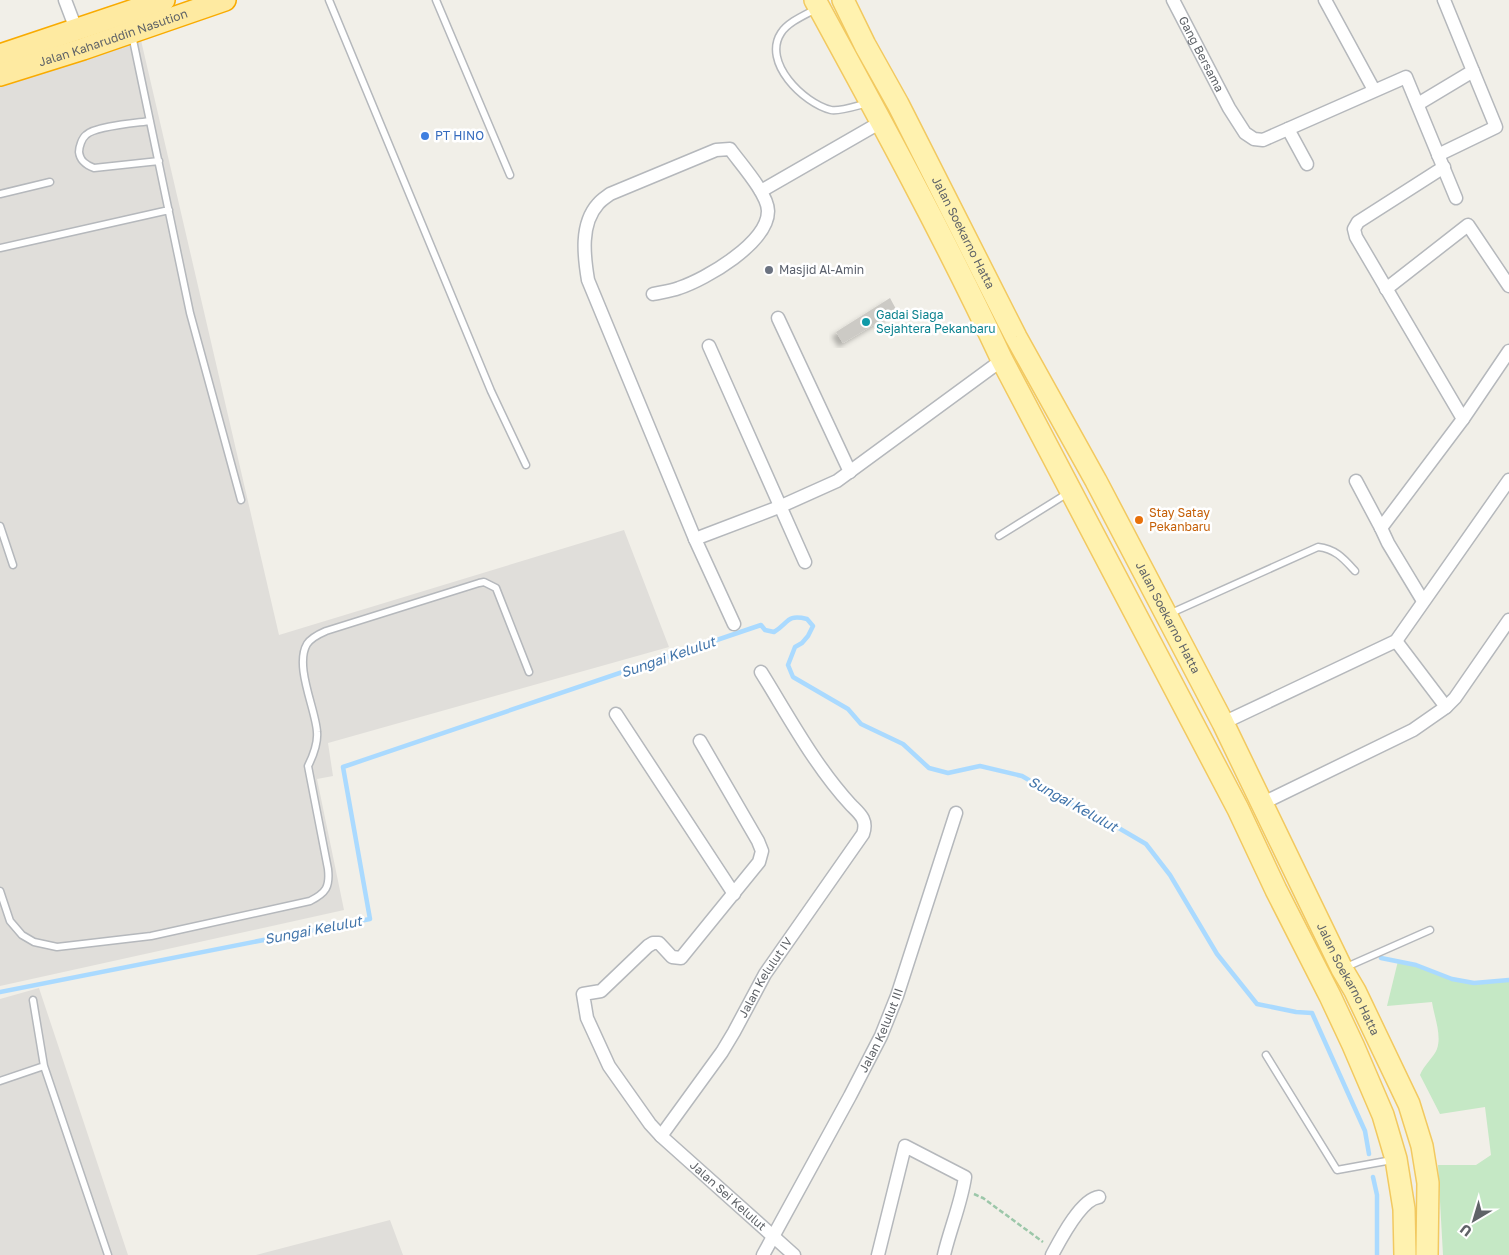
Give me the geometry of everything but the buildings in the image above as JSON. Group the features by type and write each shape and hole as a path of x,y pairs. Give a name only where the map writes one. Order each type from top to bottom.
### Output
{"highway":[{"name":"Jalan Kaharuddin Nasution","path":"0,59 76,30 164,0"},
{"name":"Jalan Kaharuddin Nasution","path":"0,59 83,49 225,0"}],"main road":[{"name":"Jalan Soekarno Hatta","path":"843,0 1016,337 1091,472 1223,724 1409,1104 1422,1146 1428,1183 1427,1255"},
{"name":"Jalan Soekarno Hatta","path":"817,4 882,122 970,291 1002,360 1233,800 1330,996 1383,1115 1396,1159 1404,1210 1405,1255"},
{"path":"1096,540 1120,527"}],"street":[{"path":"65,0 76,30"},
{"name":"Gang Bersama","path":"1173,0 1230,108 1245,132 1254,139 1263,140 1288,129"},
{"path":"1326,0 1374,90"},
{"path":"1438,155 1496,127 1444,0"},
{"path":"1418,104 1473,71"},
{"path":"1307,164 1288,129 1406,77 1456,198"},
{"path":"761,191 882,122"},
{"path":"653,294 679,288 712,273 734,259 754,240 766,224 768,210 761,191 730,149 716,150 610,194 597,205 588,223 584,257 588,280 695,539 734,624"},
{"path":"1444,167 1358,222 1354,229 1356,237 1463,419"},
{"path":"1386,289 1468,225 1509,286"},
{"path":"778,318 850,472"},
{"path":"709,346 804,562"},
{"path":"1381,528 1463,419 1509,351"},
{"path":"695,539 779,507 837,481 1002,360"},
{"path":"1356,480 1388,543 1423,601"},
{"path":"1223,724 1396,641 1509,480"},
{"path":"1261,804 1413,730 1446,707 1455,698 1509,620"},
{"path":"1396,641 1446,707"},
{"name":"Jalan Kelulut IV","path":"661,1136 722,1052 766,974 863,834 865,828 864,819 833,785 761,672"},
{"path":"616,714 734,894 759,862 762,852 700,741"},
{"name":"Jalan Kelulut III","path":"763,1255 881,1036 956,813"},
{"name":"Jalan Sei Kelulut","path":"734,894 681,958 672,958 659,943 654,943 648,946 601,991 583,994 587,1018 609,1066 650,1124 794,1255"},
{"path":"878,1255 905,1146 964,1184 949,1231 944,1255"},
{"path":"1056,1253 1086,1203 1093,1198 1099,1197"}],"lane":[{"path":"329,0 491,391 526,465"},
{"path":"436,0 510,175"},
{"path":"817,4 782,32 776,44 775,53 785,75 800,93 814,104 833,111 871,103"},
{"path":"132,31 190,313 241,500"},
{"path":"150,121 96,129 86,134 79,151 81,160 87,166 94,168 159,160"},
{"path":"0,194 50,182"},
{"path":"0,248 169,210"},
{"path":"1000,536 1071,491"},
{"path":"0,526 13,565"},
{"path":"1166,616 1318,547 1329,548 1340,554 1355,571"},
{"path":"0,890 10,921 22,935 34,942 57,947 151,936 310,901 319,897 327,889 329,880 308,766 313,756 318,734 310,705 303,666 306,645 314,637 326,631 484,582 496,588 529,672"},
{"path":"1342,969 1430,930"},
{"path":"33,1000 44,1066 108,1255"},
{"path":"1266,1055 1337,1170 1396,1159"},
{"path":"0,1081 44,1066"}],"path":[{"path":"964,1184 1056,1253"}],"shaded area":[{"path":"140,36 279,635 624,530 669,647 328,743 333,776 317,779 344,910 0,986 0,78"},
{"path":"39,988 128,1255 0,1255 0,999"},
{"path":"390,1220 403,1255 256,1255"}],"green space":[{"path":"1398,961 1464,982 1483,983 1509,980 1509,1255 1443,1255 1438,1165 1476,1165 1491,1155 1485,1107 1440,1114 1420,1075 1436,1052 1439,1038 1432,1002 1387,1006"}],"waterway":[{"name":"Sungai Kelulut","path":"0,992 370,919 343,767 761,625 765,630 774,632 788,620 800,618 807,619 813,626 808,636 795,647 788,665 793,677 848,709 861,724 903,744 929,768 948,773 980,766 1022,776 1146,844 1170,875 1217,954 1257,1004 1296,1012 1312,1013 1365,1131 1369,1154"},
{"path":"1381,958 1416,965 1452,979 1474,983 1509,980"},
{"path":"1373,1177 1377,1195 1377,1255"}],"place":[{"name":"PT HINO","path":"425,136"},
{"name":"Masjid Al-Amin","path":"769,270"},
{"name":"Gadai Siaga Sejahtera Pekanbaru","path":"866,322"},
{"name":"Stay Satay Pekanbaru","path":"1139,520"}]}
